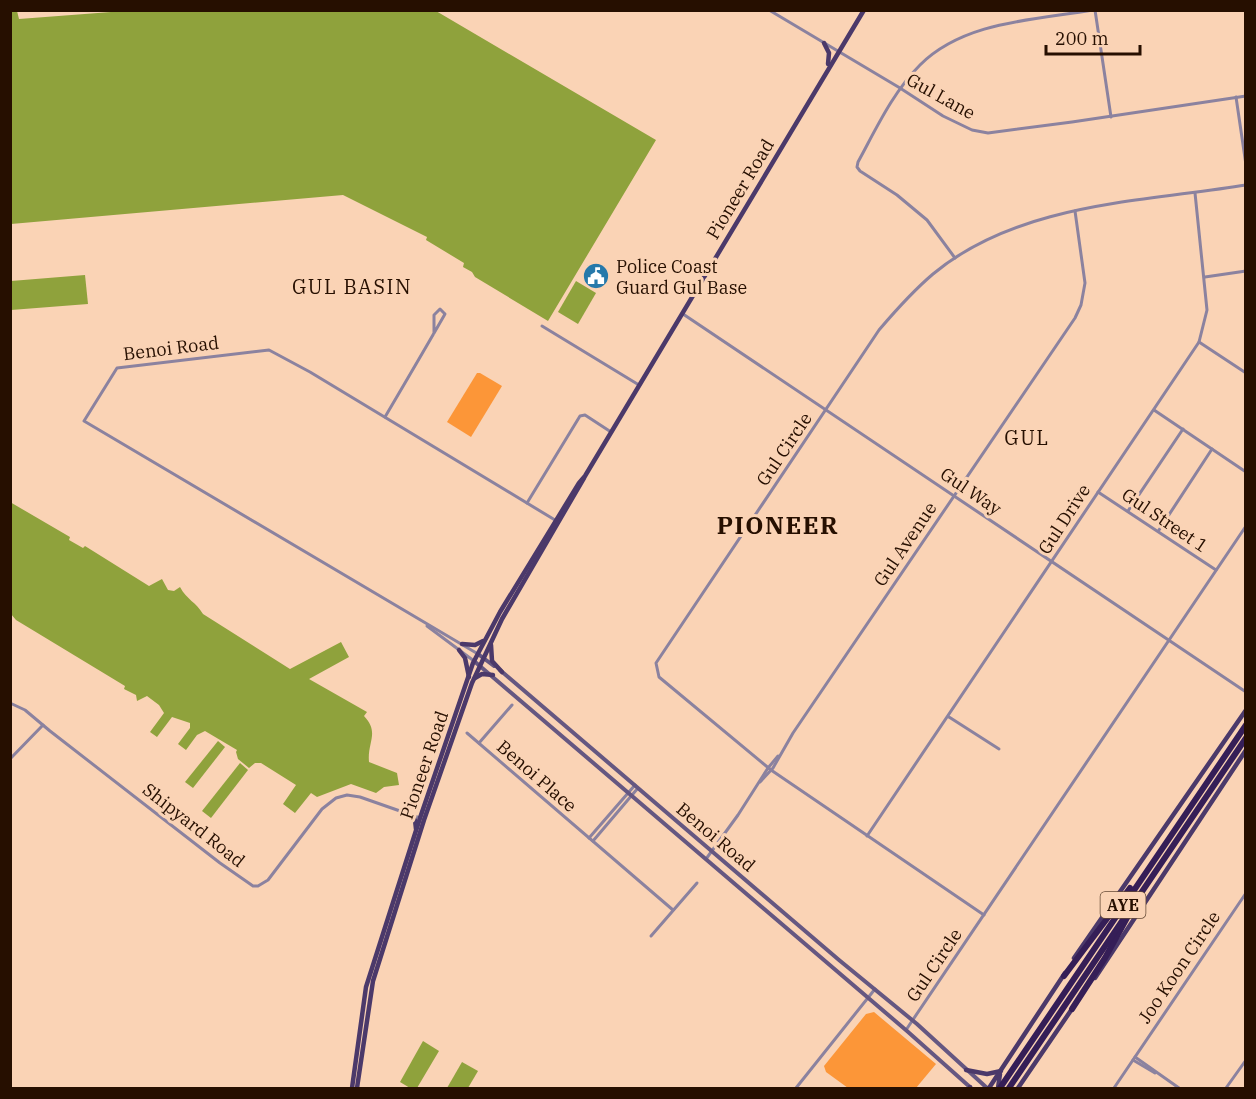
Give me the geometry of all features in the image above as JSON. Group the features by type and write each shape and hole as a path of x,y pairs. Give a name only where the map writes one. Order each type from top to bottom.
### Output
{"highway":[{"name":"AYE","path":"999,1089 1245,725"},
{"name":"AYE","path":"1010,1088 1245,738"},
{"path":"1064,976 1118,903 1149,867"},
{"path":"1072,1009 1105,957 1133,905"}],"main road":[{"name":"Pioneer Road","path":"357,1089 373,981 422,819 474,661 864,10"},
{"path":"824,43 829,57 825,73"},
{"name":"Pioneer Road","path":"433,787 483,657 502,618 558,521"},
{"path":"469,677 461,647 475,645 487,636"},
{"path":"492,640 491,658 502,672"},
{"name":"Benoi Road","path":"478,654 875,989 988,1089"},
{"name":"Benoi Road","path":"474,661 906,1030 970,1088"},
{"path":"472,682 482,674 493,675"},
{"path":"988,1089 1090,933 1245,710"},
{"path":"1020,1089 1072,1009 1110,957 1245,750"},
{"name":"Pioneer Road","path":"352,1089 366,987 424,807 430,797"},
{"path":"408,814 424,807"},
{"path":"408,814 415,820 416,831"},
{"path":"966,1070 987,1074 1001,1071"},
{"path":"999,1089 1001,1071"}],"street":[{"name":"Gul Lane","path":"769,10 943,116 971,129 988,133 1245,96"},
{"path":"955,258 927,220 897,195 857,167 900,88 931,56 966,36 1005,24 1094,10 1111,117"},
{"path":"1236,97 1245,165"},
{"name":"Gul Circle","path":"984,915 769,769 659,677 656,673 656,663 879,330 900,306 934,274 976,245 1017,227 1075,211 1245,185"},
{"name":"Gul Drive","path":"867,836 1199,342 1208,310 1195,193"},
{"name":"Gul Avenue","path":"706,859 1071,324 1081,305 1085,283 1075,211"},
{"path":"1205,277 1245,271"},
{"path":"385,418 445,314 440,309 434,315 434,333"},
{"name":"Gul Way","path":"682,313 1245,692"},
{"path":"542,326 639,385"},
{"path":"1199,342 1245,373"},
{"name":"Benoi Road","path":"478,654 461,647 84,421 117,368 269,350 558,521"},
{"path":"1154,410 1245,472"},
{"path":"527,503 580,417 585,415 611,432"},
{"path":"1128,512 1183,429"},
{"path":"1159,531 1212,449"},
{"name":"Gul Street 1","path":"1098,492 1216,570"},
{"name":"Gul Circle","path":"906,1030 1245,526"},
{"name":"Benoi Road","path":"461,647 474,661"},
{"path":"10,703 25,710 43,725 10,759"},
{"path":"479,743 512,705"},
{"path":"949,717 999,749"},
{"name":"Shipyard Road","path":"43,725 220,863 253,886 258,886 268,880 322,809 336,798 347,795 360,797 422,819"},
{"name":"Benoi Place","path":"467,733 673,910"},
{"path":"591,839 636,787"},
{"path":"651,936 697,883"},
{"name":"Joo Koon Circle","path":"1114,1089 1245,893"},
{"path":"796,1089 875,989"},
{"path":"1134,1058 1179,1089"},
{"path":"1226,1089 1245,1060"}],"shaded area":[{"path":"11,11 17,11 19,19 124,11 436,11 656,140 548,321 475,277 472,272 463,267 464,263 426,240 427,237 343,195 11,224"},
{"path":"85,275 88,304 11,310 11,281"},
{"path":"576,281 596,293 578,324 558,312"},
{"path":"477,373 502,386 471,437 447,422"},
{"path":"10,502 70,537 69,540 83,548 85,546 149,586 162,579 168,590 174,591 180,587 203,614 290,669 341,642 349,657 309,679 367,712 364,716 369,722 372,733 369,762 397,773 399,785 384,787 376,793 351,784 317,797 311,793 295,813 283,804 296,785 261,763 255,763 249,768 238,759 237,750 205,731 197,735 186,750 178,744 190,728 190,723 172,717 157,737 150,732 164,713 159,705 147,696 137,701 136,695 124,689 125,686 16,620 11,614"},
{"path":"218,741 225,747 193,788 185,782"},
{"path":"240,763 248,770 211,818 202,811"},
{"path":"874,1012 936,1064 916,1088 848,1088 826,1072 824,1066 866,1014"},
{"path":"423,1041 439,1051 417,1088 410,1088 400,1082"},
{"path":"462,1062 478,1071 468,1088 447,1088"}],"place":[{"name":"Police Coast Guard Gul Base","path":"596,276"}],"district":[{"name":"GUL BASIN","path":"352,286"},
{"name":"GUL","path":"1027,437"},
{"name":"PIONEER","path":"778,525"}]}
